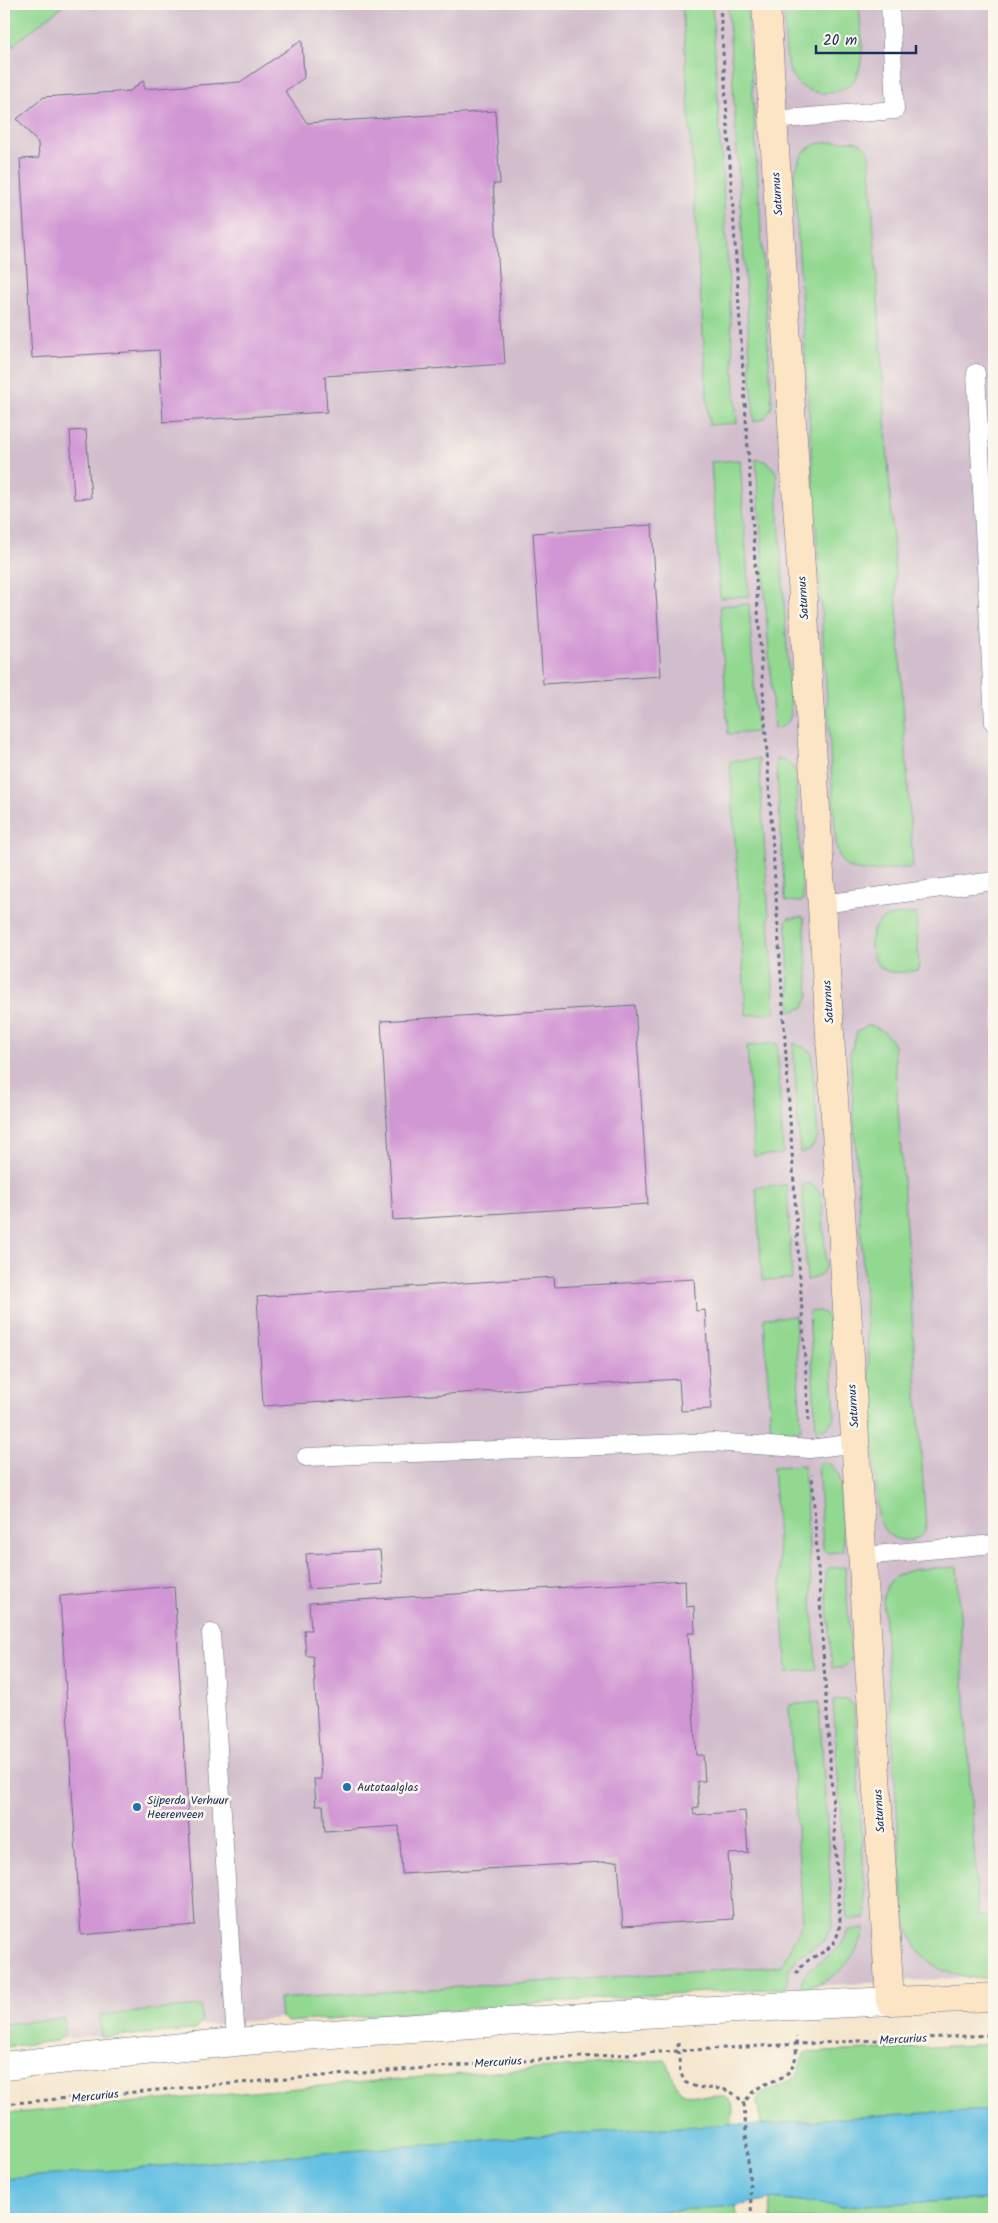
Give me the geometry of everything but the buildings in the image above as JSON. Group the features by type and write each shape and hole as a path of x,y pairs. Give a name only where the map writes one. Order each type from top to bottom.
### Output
{"main road":[{"name":"Saturnus","path":"766,4 890,2001"},
{"path":"890,2001 994,1997"}],"street":[{"path":"4,2066 236,2042 641,2014 890,2001"}],"lane":[{"path":"772,120 895,110 890,4"},
{"path":"976,373 994,723"},
{"path":"822,904 994,881"},
{"path":"306,1457 714,1442 810,1449 856,1443"},
{"path":"863,1556 994,1544"},
{"path":"211,1633 236,2042"}],"path":[{"path":"720,4 840,1920 835,1942 805,1962 794,1981"},
{"path":"744,2104 753,2091 787,2074 794,2067 797,2058 796,2030"},
{"name":"Mercurius","path":"4,2104 217,2084 679,2050 994,2035"},
{"path":"679,2050 680,2072 685,2082 704,2088 727,2089 734,2093 744,2104 752,2218"}],"shaded area":[{"path":"4,4 994,4 994,1976 352,2011 4,2045"}],"green space":[{"path":"4,4 65,4 4,52"},
{"path":"682,4 712,4 737,423 709,425"},
{"path":"728,4 747,4 772,407 765,418 754,422"},
{"path":"784,4 859,4 862,56 858,73 853,82 835,92 824,93 803,87 794,79 789,69 786,55"},
{"path":"853,141 861,143 869,151 913,867 869,871 860,871 846,866 841,859 836,845 794,176 802,155 814,145"},
{"path":"756,459 768,462 776,472 791,714 785,724 780,728 774,729"},
{"path":"740,460 749,596 720,598 711,462"},
{"path":"749,604 757,732 728,734 720,606"},
{"path":"759,759 775,1013 746,1015 730,761"},
{"path":"776,759 787,761 795,770 803,900 801,902 785,901"},
{"path":"916,913 919,970 892,972 885,970 874,959 872,952 871,943 874,928 883,919 896,915"},
{"path":"788,918 804,918 809,995 804,1007 791,1012 786,920"},
{"path":"867,1025 884,1032 894,1046 926,1528 920,1536 911,1540 901,1540 888,1534 878,1515 850,1054 857,1032"},
{"path":"777,1043 783,1154 754,1156 747,1046"},
{"path":"793,1043 806,1048 812,1054 818,1138 810,1150 800,1153"},
{"path":"802,1184 810,1184 822,1196 826,1266 820,1276 807,1280"},
{"path":"787,1185 792,1279 762,1280 756,1187"},
{"path":"819,1311 824,1313 829,1321 835,1417 827,1428 816,1429 809,1312"},
{"path":"795,1316 801,1430 771,1431 764,1318"},
{"path":"825,1463 831,1465 839,1476 844,1551 828,1553 823,1550 818,1464"},
{"path":"804,1465 816,1670 787,1672 773,1467"},
{"path":"845,1567 851,1659 842,1668 832,1668 825,1573 829,1568"},
{"path":"957,1567 978,1916 994,1916 994,1978 961,1976 936,1966 925,1958 917,1947 904,1916 883,1597 890,1582 903,1573 921,1569"},
{"path":"847,1699 854,1705 866,1913 866,1918 848,1920 833,1701"},
{"path":"819,1702 833,1926 825,1940 800,1955 789,1969 786,1988 651,1995 288,2022 281,2017 279,1999 781,1966 803,1922 789,1705"},
{"path":"865,1929 856,1951 842,1969 824,1981 813,1986 801,1988 803,1979 808,1972 837,1950 848,1930"},
{"path":"201,2006 202,2021 195,2030 101,2036 100,2015"},
{"path":"64,2018 64,2035 57,2041 4,2047 4,2024"},
{"path":"994,2044 994,2110 884,2115 761,2125 757,2101 760,2094 790,2081 799,2070 804,2053"},
{"path":"665,2060 675,2084 681,2091 693,2095 724,2097 729,2100 733,2106 732,2124 534,2136 4,2179 4,2114 422,2077"},
{"path":"770,2199 841,2206 994,2199 994,2219 771,2219"},
{"path":"736,2206 737,2219 552,2219"}],"water":[{"path":"994,2110 994,2199 841,2206 770,2199 736,2206 552,2219 4,2219 4,2179 534,2136 732,2124 761,2125 884,2115"}],"place":[{"name":"Autotaalglas","path":"347,1787"},
{"name":"Sijperda Verhuur Heerenveen","path":"137,1807"}]}
